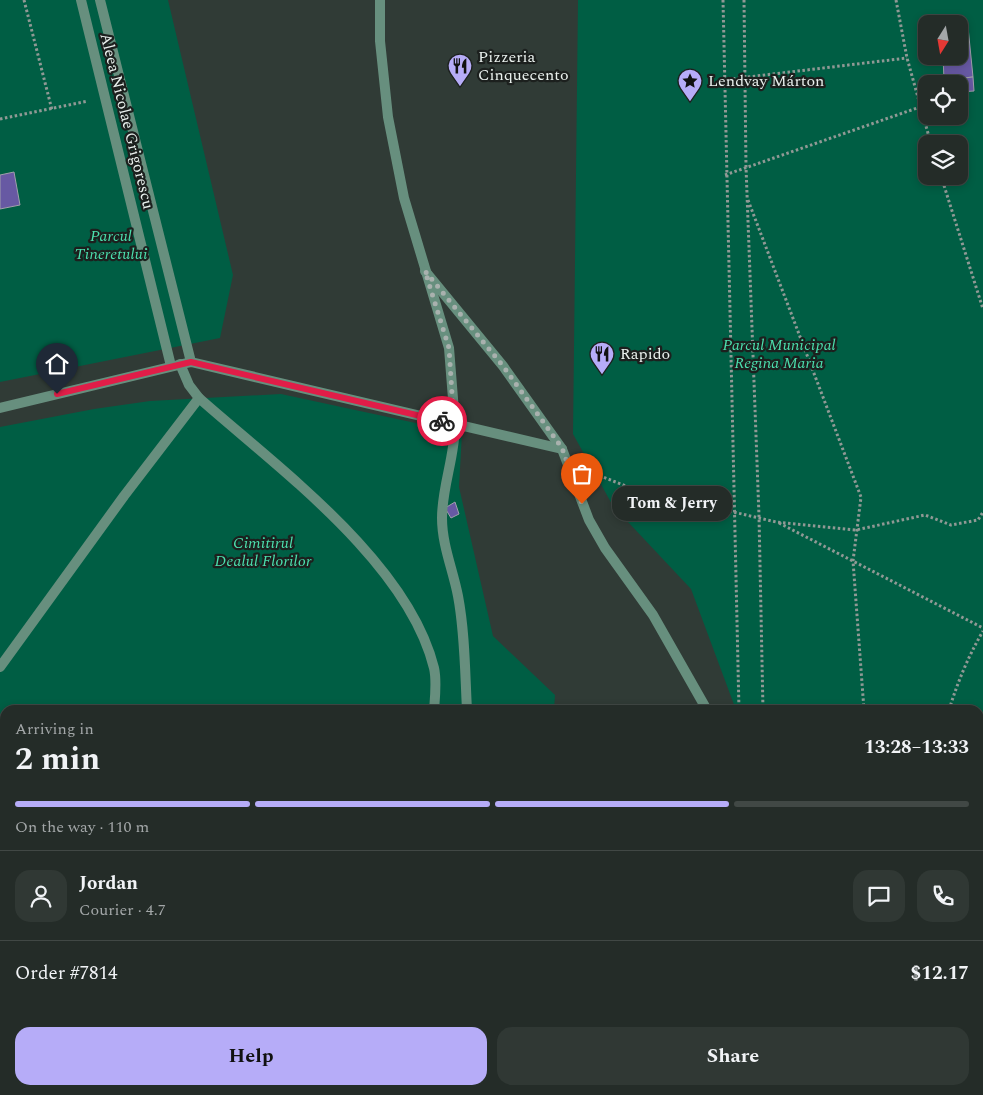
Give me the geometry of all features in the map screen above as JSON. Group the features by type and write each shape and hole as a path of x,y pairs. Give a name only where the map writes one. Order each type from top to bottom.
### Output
{"street":[{"name":"Aleea Nicolae Grigorescu","path":"81,0 176,365 200,398 324,508 384,573 410,614 429,652 434,671 434,705"},
{"name":"Aleea Nicolae Grigorescu","path":"100,0 191,362"},
{"path":"380,0 380,41 388,117 404,198 449,348 455,446 444,498 442,519 446,550 458,598 467,705"},
{"path":"425,271 503,366 562,448 588,520 605,548 653,615 704,705"},
{"path":"0,408 191,362 562,448"},
{"path":"0,667 124,496 200,398"}],"path":[{"path":"24,0 52,110"},
{"path":"723,0 725,175 736,513 739,705"},
{"path":"744,0 746,167 759,516 763,705"},
{"path":"896,0 918,99"},
{"path":"723,80 908,58"},
{"path":"0,119 52,110 106,97"},
{"path":"725,175 918,108"},
{"path":"945,185 983,309"},
{"path":"748,197 861,497 853,561 864,705"},
{"path":"567,463 631,488 736,513 759,516 776,522 983,630 967,658 956,684 950,705"},
{"path":"776,522 856,530 925,515 951,525 978,520 983,512"}],"green space":[{"name":"Parcul Tineretului","path":"0,0 168,0 233,275 220,338 0,382"},
{"name":"Parcul Municipal Regina Maria","path":"578,0 983,0 983,705 734,705 691,589 613,506 573,434"},
{"name":"Cimitirul Dealul Florilor","path":"281,394 462,433 459,487 493,636 555,695 554,705 0,705 0,427 94,409 150,401"}],"building":[{"path":"968,27 973,77 968,78 968,75 944,75 943,65 968,65"},
{"path":"973,77 974,91 968,91 968,78"},
{"path":"14,172 20,205 0,209 0,175"},
{"path":"455,502 459,514 451,518 445,508"}],"way so far":[{"path":"442,421 454,424 449,348 425,271 503,366 562,448 582,504"}],"place":[{"name":"Pizzeria Cinquecento","path":"460,87"},
{"name":"Lendvay Márton","path":"690,102"},
{"name":"Rapido","path":"602,375"},
{"name":"Tom & Jerry","path":"582,504"}],"route":[{"path":"57,394 191,362 253,375 442,421"}]}
